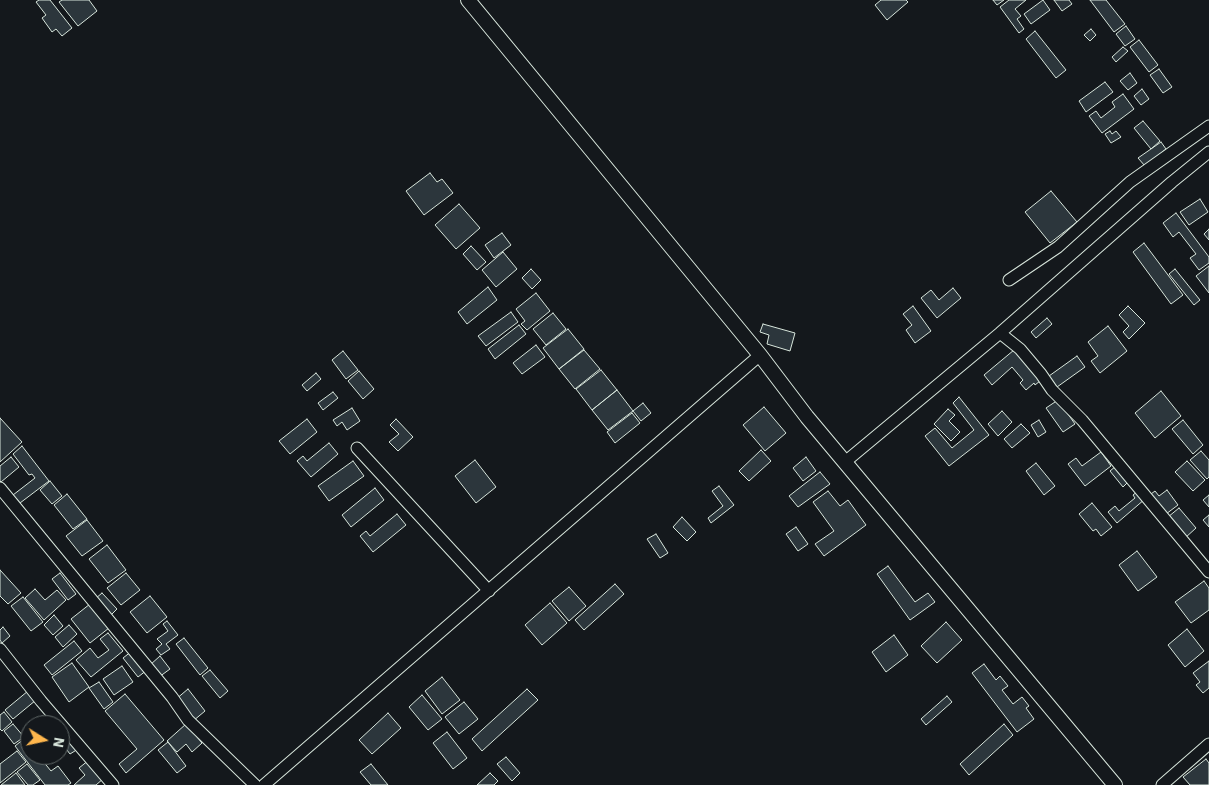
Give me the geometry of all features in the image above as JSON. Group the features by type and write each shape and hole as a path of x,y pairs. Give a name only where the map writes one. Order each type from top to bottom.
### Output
{"street":[{"path":"468,0 760,355 807,418 1115,785"},
{"path":"1009,280 1058,247 1130,182 1209,126"},
{"path":"845,462 1000,333 1172,182 1209,152"},
{"path":"1000,333 1020,349 1052,390 1082,420 1209,572"},
{"path":"264,785 760,355"},
{"path":"357,448 489,591"},
{"path":"0,488 172,697 188,720 255,785"},
{"path":"0,649 113,785"},
{"path":"1162,785 1209,744"}],"building":[{"path":"39,0 50,0 72,28 62,36 56,29 52,32 42,18 46,15 36,2"},
{"path":"62,0 89,0 97,11 78,26 59,2"},
{"path":"881,0 906,0 908,2 887,20 875,5"},
{"path":"993,0 1004,0 997,5"},
{"path":"1009,0 1026,0 1015,9 1021,16 1017,19 1024,29 1019,33 1000,7"},
{"path":"1043,0 1050,10 1031,24 1024,14"},
{"path":"1054,0 1069,0 1072,4 1062,11"},
{"path":"1090,0 1106,0 1125,24 1114,32"},
{"path":"1126,26 1135,39 1125,46 1116,34"},
{"path":"1091,29 1096,35 1090,41 1084,35"},
{"path":"1035,31 1066,70 1056,78 1026,39"},
{"path":"1139,40 1158,65 1149,72 1130,47"},
{"path":"1123,47 1128,51 1116,62 1112,57"},
{"path":"1159,69 1172,87 1163,93 1150,75"},
{"path":"1130,73 1137,83 1128,90 1120,81"},
{"path":"1105,82 1113,92 1086,112 1079,101"},
{"path":"1142,89 1149,99 1141,105 1134,96"},
{"path":"1123,94 1134,109 1102,133 1089,116 1096,111 1101,118 1115,107 1112,102"},
{"path":"1143,121 1160,141 1151,149 1134,128"},
{"path":"1110,131 1112,134 1116,131 1121,137 1111,143 1105,134"},
{"path":"1161,142 1166,149 1145,166 1138,158"},
{"path":"430,173 437,182 442,179 453,193 424,215 406,191"},
{"path":"1051,191 1077,222 1050,243 1025,212"},
{"path":"1200,199 1208,212 1189,225 1180,212"},
{"path":"459,204 480,228 456,249 435,225"},
{"path":"1176,213 1209,257 1209,263 1199,270 1190,258 1196,254 1179,232 1173,237 1163,223"},
{"path":"1209,229 1209,240 1204,234"},
{"path":"502,233 511,245 494,258 485,245"},
{"path":"1144,243 1183,295 1171,304 1133,252"},
{"path":"471,246 486,262 477,270 463,254"},
{"path":"503,252 517,269 496,287 482,270"},
{"path":"1209,266 1209,293 1196,276"},
{"path":"531,269 541,280 532,289 522,278"},
{"path":"1175,269 1200,300 1194,305 1169,274"},
{"path":"488,287 497,300 467,324 458,312"},
{"path":"953,288 961,298 937,318 921,298 931,290 939,300"},
{"path":"536,293 550,311 527,330 521,324 525,321 516,309"},
{"path":"913,306 931,331 915,343 906,330 912,325 903,314"},
{"path":"1128,306 1145,323 1129,339 1123,332 1129,326 1119,315"},
{"path":"511,312 518,322 486,346 478,336"},
{"path":"553,313 566,329 546,345 533,329"},
{"path":"1047,318 1052,324 1036,338 1031,332"},
{"path":"763,324 795,333 790,351 767,344 769,335 760,332"},
{"path":"519,325 526,334 495,359 488,349"},
{"path":"1108,326 1127,351 1100,373 1091,361 1098,356 1088,342"},
{"path":"568,329 584,349 559,369 543,348"},
{"path":"536,345 545,357 522,374 513,363"},
{"path":"584,350 600,369 575,389 559,369"},
{"path":"1014,350 1040,381 1035,385 1034,383 1026,390 1020,383 1023,380 1012,367 992,385 984,375"},
{"path":"343,351 358,370 346,379 332,360"},
{"path":"1077,356 1085,367 1057,387 1049,376"},
{"path":"601,370 617,390 592,410 576,389"},
{"path":"359,371 374,389 363,399 348,381"},
{"path":"316,373 321,379 307,391 302,385"},
{"path":"617,390 633,411 608,430 592,410"},
{"path":"1161,391 1181,416 1155,438 1135,413"},
{"path":"333,392 338,398 323,410 318,403"},
{"path":"959,397 989,435 949,466 925,436 935,428 952,448 974,430 953,403"},
{"path":"1058,400 1075,424 1063,432 1046,408"},
{"path":"643,403 651,413 641,421 633,411"},
{"path":"764,407 786,433 765,451 743,425"},
{"path":"352,408 360,421 347,430 342,422 337,426 333,420"},
{"path":"948,409 955,415 949,421 960,432 951,441 934,424"},
{"path":"1002,411 1012,422 998,436 988,424"},
{"path":"632,413 640,423 615,443 607,432"},
{"path":"0,418 22,442 0,462"},
{"path":"307,419 317,432 290,454 279,441"},
{"path":"396,419 413,437 398,451 389,442 399,434 390,425"},
{"path":"1039,420 1046,432 1038,437 1031,425"},
{"path":"1183,420 1203,445 1193,454 1172,429"},
{"path":"1021,424 1030,433 1012,448 1004,439"},
{"path":"329,443 338,454 311,477 297,461 303,456 307,461"},
{"path":"22,446 49,481 20,503 13,495 35,478 32,474 29,475 13,454"},
{"path":"761,450 771,461 749,481 739,471"},
{"path":"1201,451 1209,460 1209,477 1207,479 1190,460"},
{"path":"1101,452 1111,466 1085,486 1068,464 1076,458 1082,466"},
{"path":"11,457 19,467 1,482 0,466"},
{"path":"806,457 816,471 803,481 793,468"},
{"path":"475,460 496,487 476,503 455,476"},
{"path":"353,461 364,476 329,501 318,486"},
{"path":"1187,461 1205,480 1193,491 1175,472"},
{"path":"1036,463 1055,486 1044,495 1026,471"},
{"path":"1116,466 1129,481 1123,487 1110,471"},
{"path":"820,472 830,484 798,507 789,496"},
{"path":"50,481 62,496 52,504 40,490"},
{"path":"719,486 734,505 711,523 708,518 723,506 712,491"},
{"path":"375,488 384,500 351,527 342,515"},
{"path":"1167,490 1178,505 1166,514 1151,494 1155,491 1159,496"},
{"path":"828,491 840,506 848,500 866,525 824,556 815,544 834,531 813,502"},
{"path":"1138,491 1145,499 1117,523 1108,512 1115,506 1119,511 1135,498 1133,495"},
{"path":"67,494 87,519 73,529 54,505"},
{"path":"1209,495 1209,507 1203,500"},
{"path":"1092,503 1112,527 1101,536 1096,529 1093,531 1079,514"},
{"path":"1179,508 1196,528 1185,538 1168,517"},
{"path":"397,514 406,525 373,552 360,536 366,531 370,536"},
{"path":"1209,515 1209,527 1203,520"},
{"path":"682,517 696,532 687,541 673,527"},
{"path":"87,520 103,541 82,556 66,536"},
{"path":"796,527 808,544 798,551 786,534"},
{"path":"656,534 668,553 660,558 647,539"},
{"path":"107,545 126,570 108,583 89,559"},
{"path":"1137,551 1157,577 1138,591 1119,565"},
{"path":"888,566 915,602 928,593 935,602 910,620 877,574"},
{"path":"0,570 21,593 8,604 0,596"},
{"path":"60,573 76,594 68,600 52,579"},
{"path":"126,573 140,590 121,605 107,588"},
{"path":"1204,581 1209,588 1209,610 1191,623 1175,602"},
{"path":"615,584 624,594 584,630 575,620"},
{"path":"569,587 586,606 569,621 552,601"},
{"path":"35,589 45,600 57,590 66,600 44,620 25,598"},
{"path":"102,593 117,609 110,616 95,599"},
{"path":"150,596 167,617 147,633 130,612"},
{"path":"23,597 43,622 31,631 11,606"},
{"path":"550,603 567,623 542,645 525,625"},
{"path":"90,604 109,628 90,643 71,619"},
{"path":"54,615 63,626 53,635 44,625"},
{"path":"167,621 178,635 166,644 170,649 161,655 156,649 162,644 157,639 168,631 163,624"},
{"path":"946,622 962,640 937,663 921,646"},
{"path":"69,625 77,634 63,647 55,637"},
{"path":"3,627 10,636 2,643 0,640 0,630"},
{"path":"1187,629 1204,651 1185,667 1168,645"},
{"path":"108,633 123,651 91,677 76,660 90,648 98,658 109,650 100,639"},
{"path":"894,635 908,655 886,672 872,652"},
{"path":"184,638 208,668 200,675 176,644"},
{"path":"74,641 82,651 52,675 44,665"},
{"path":"132,651 147,670 138,677 123,658"},
{"path":"160,656 170,669 159,677 150,665"},
{"path":"1209,661 1209,688 1203,693 1196,685 1200,682 1193,673"},
{"path":"72,663 89,687 69,702 52,677"},
{"path":"984,664 996,680 1000,676 1008,686 1002,690 1013,704 1022,697 1029,706 1026,708 1034,719 1017,732 972,673"},
{"path":"122,666 133,682 114,695 103,679"},
{"path":"210,670 228,691 220,698 202,676"},
{"path":"442,677 460,700 442,714 425,691"},
{"path":"99,682 113,702 104,709 89,688"},
{"path":"188,689 205,711 193,721 175,700"},
{"path":"527,689 538,700 482,751 472,739"},
{"path":"28,691 36,700 13,719 5,710"},
{"path":"125,694 164,740 126,773 119,764 137,749 105,711"},
{"path":"422,695 442,719 428,730 409,707"},
{"path":"947,696 952,702 926,725 921,719"},
{"path":"464,702 478,719 459,734 445,717"},
{"path":"4,712 12,722 2,731 0,729 0,715"},
{"path":"388,713 401,728 372,754 359,740"},
{"path":"13,724 20,732 20,740 14,744 4,731"},
{"path":"186,724 202,743 192,752 186,744 177,752 167,741"},
{"path":"1004,724 1013,735 969,775 960,764"},
{"path":"447,732 467,758 453,769 433,743"},
{"path":"70,739 78,749 70,754"},
{"path":"20,742 20,752 15,746"},
{"path":"168,742 186,766 177,773 158,750"},
{"path":"17,751 20,755 20,765 22,765 0,783 0,764"},
{"path":"506,757 520,773 512,781 497,764"},
{"path":"1206,759 1209,763 1209,785 1190,785 1183,777"},
{"path":"89,760 104,778 96,785 74,785 85,775 79,768"},
{"path":"371,764 388,785 371,785 360,772"},
{"path":"28,765 40,780 33,785 28,785 17,772"},
{"path":"30,765 46,765 51,771 58,766 71,783 68,785 45,785"},
{"path":"16,773 25,785 1,785"},
{"path":"490,773 498,781 494,785 477,785"}]}
